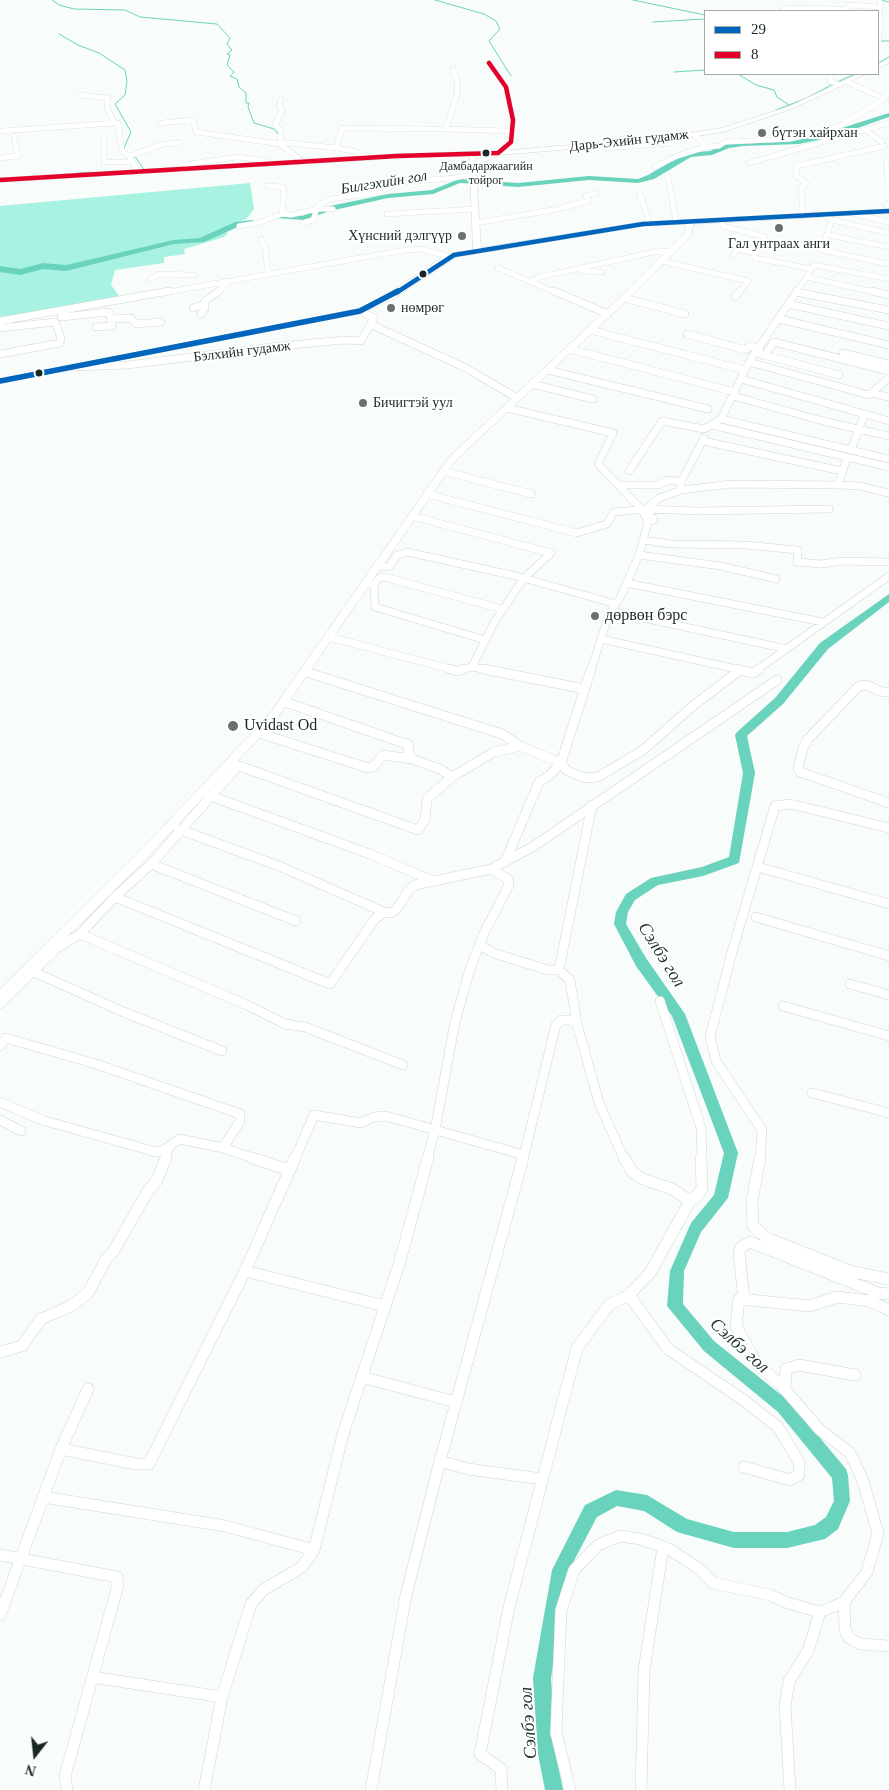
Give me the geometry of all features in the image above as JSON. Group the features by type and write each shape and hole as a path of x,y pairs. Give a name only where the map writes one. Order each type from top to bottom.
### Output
{"main road":[{"name":"Дарь-Эхийн гудамж","path":"475,164 498,153 604,145 723,130 751,122 860,75"},
{"path":"0,180 181,171 470,152 498,153"},
{"path":"475,164 473,176 477,251"},
{"path":"0,381 360,311 390,297 450,256 645,224 889,211"},
{"path":"0,996 170,827 201,792 235,764 285,702 329,637 370,584 377,566 452,459 608,314 701,221"},
{"path":"676,222 685,227 689,233"},
{"path":"689,233 690,222"}],"street":[{"path":"783,8 792,10 832,10 849,6 889,3"},
{"path":"490,63 506,87 513,120 511,142 498,153"},
{"path":"446,128 451,119 457,94 457,79 453,69"},
{"path":"831,75 830,81 883,98"},
{"path":"655,167 677,156 706,147 719,146 726,142 790,139 839,126 883,98 889,92"},
{"path":"80,95 108,98 107,107 114,122"},
{"path":"281,100 279,107 282,110 276,125 281,131 281,143 301,160 309,163"},
{"path":"161,123 193,120 196,132 336,148 353,151 371,158"},
{"path":"0,131 114,122 120,124 120,145 122,151 129,156 139,173"},
{"path":"749,163 889,123"},
{"path":"336,148 342,128 446,128 452,131 511,131"},
{"path":"865,130 887,155"},
{"path":"695,135 706,147"},
{"path":"0,158 18,156 14,136"},
{"path":"889,137 887,155 889,188"},
{"path":"104,138 104,162 133,162"},
{"path":"129,156 142,150 180,142"},
{"path":"604,145 607,148 672,143"},
{"path":"470,152 475,164"},
{"path":"803,216 802,189 806,183 796,176 797,166 887,155"},
{"path":"303,223 313,220 322,202 330,199 377,192 407,181 473,176"},
{"path":"668,176 676,222"},
{"path":"366,185 395,184"},
{"path":"268,186 282,187 284,191 282,214"},
{"path":"476,223 558,209 588,201 586,196 596,193"},
{"path":"640,194 649,221 645,224"},
{"path":"889,203 886,205 889,211"},
{"path":"239,226 282,214 333,209"},
{"path":"387,214 475,209"},
{"path":"853,213 889,222"},
{"path":"824,215 832,220 889,233"},
{"path":"721,220 723,226 765,236 755,258 889,279"},
{"path":"761,352 788,304 813,267 828,236 832,220"},
{"path":"828,236 889,247"},
{"path":"261,239 265,246 268,274"},
{"path":"60,314 198,286 371,255 421,249 450,256"},
{"path":"733,255 738,250 756,253"},
{"path":"820,250 889,264"},
{"path":"532,281 540,277 654,252 671,251"},
{"path":"661,261 748,281 735,297"},
{"path":"187,268 188,272 194,275 198,286"},
{"path":"498,268 608,314"},
{"path":"570,271 601,272"},
{"path":"150,279 159,274 194,275"},
{"path":"806,277 889,295"},
{"path":"201,314 205,300 218,292 227,281"},
{"path":"796,292 889,310"},
{"path":"624,298 685,314"},
{"path":"193,308 205,304"},
{"path":"788,304 889,326"},
{"path":"360,311 374,318 372,325 466,368 517,398"},
{"path":"0,321 60,314 109,312 112,326 96,327"},
{"path":"0,354 60,343 61,338 56,322 60,314"},
{"path":"111,319 131,318 136,324 161,322"},
{"path":"779,319 889,345"},
{"path":"0,328 49,321 56,322"},
{"name":"Бэлхийн гудамж","path":"74,367 127,365 343,340 361,341 372,325"},
{"path":"590,330 745,370"},
{"path":"687,334 746,350 749,346 761,352 839,375"},
{"path":"769,336 889,364"},
{"path":"629,471 662,421 704,429 721,419 749,362 774,342 889,371"},
{"path":"570,349 889,436"},
{"path":"749,362 866,394 872,393 889,397"},
{"path":"548,370 708,409"},
{"path":"740,380 889,421"},
{"path":"872,393 888,381"},
{"path":"532,384 593,399"},
{"path":"505,862 539,782 556,768 614,608 639,555 648,522 644,509 598,464 613,433 507,408"},
{"path":"853,445 864,415"},
{"path":"721,419 889,459"},
{"path":"712,425 889,467"},
{"path":"681,486 707,432 704,429"},
{"path":"703,441 842,471"},
{"path":"825,453 829,445"},
{"path":"838,485 847,458"},
{"path":"443,471 530,494"},
{"path":"618,485 658,485 668,480 681,486"},
{"path":"644,509 681,486 732,484 838,485 860,486 889,493"},
{"path":"427,494 577,533 607,524 614,512 644,509 697,511 829,509"},
{"path":"412,516 551,553 524,578 502,609 472,667"},
{"path":"643,540 671,544 745,545 798,550 797,562 802,563 889,562"},
{"path":"377,566 389,567 398,555 407,552 524,578 614,608 787,649"},
{"path":"639,555 721,566 776,579"},
{"path":"602,639 756,672 889,576"},
{"path":"485,640 375,607 370,584 384,577 502,609"},
{"path":"626,583 823,622"},
{"path":"329,637 457,671 472,667 585,689"},
{"path":"556,768 586,778 598,777 643,750 694,705 740,670"},
{"path":"306,672 502,734 556,768 598,783"},
{"path":"170,827 280,866 384,912 391,913 396,910 408,890 415,885 454,879 491,869 534,846 777,680"},
{"path":"889,692 882,692 867,685 860,686 808,738 803,748 798,769 800,772 889,803"},
{"path":"285,702 409,745 408,753 412,759"},
{"path":"259,733 368,768 373,767 383,756 412,759 440,769 452,777"},
{"path":"0,1004 57,948 80,934 115,896 152,864 213,796 235,764 418,830 425,820 428,799 452,777 494,752 520,746"},
{"path":"201,792 370,854 433,881"},
{"path":"889,828 790,804 778,804 775,806 710,1036 716,1061 754,1115 763,1135 752,1202 751,1221 757,1231 767,1238 853,1272 889,1279"},
{"path":"560,970 592,805"},
{"path":"152,864 296,921"},
{"path":"758,867 889,904"},
{"path":"204,1790 202,1786 222,1696 251,1604 263,1590 302,1567 314,1550 343,1434 400,1261 435,1130 455,1022 480,941 510,885 508,879 491,869"},
{"path":"115,896 330,984 374,920 384,912"},
{"path":"756,917 889,956"},
{"path":"80,934 247,1005 285,1024 305,1027 403,1064"},
{"path":"480,941 486,950 548,970 560,970 570,980 577,1024 599,1102 627,1165 633,1173 643,1179 672,1189 690,1201"},
{"path":"34,972 121,1011 222,1051"},
{"path":"850,984 889,995"},
{"path":"502,1790 501,1770 480,1754 509,1607 577,1348 609,1305 629,1295 650,1273 690,1201 698,1195 702,1188 701,1128 660,1001"},
{"path":"783,1006 889,1036"},
{"path":"371,1790 406,1595 440,1461 524,1155 556,1025 566,1019 577,1024"},
{"path":"0,1046 6,1038 114,1070 240,1114 240,1121 223,1148"},
{"path":"812,1093 889,1113"},
{"path":"0,1102 42,1120 156,1152 168,1148 180,1139 223,1148 290,1170"},
{"path":"61,1450 136,1464 149,1464 245,1271 314,1115 361,1123 380,1115 524,1155"},
{"path":"0,1120 21,1131"},
{"path":"0,1352 22,1346 41,1319 69,1307 88,1293 106,1259 113,1252 156,1180 165,1163 168,1148"},
{"path":"744,1299 739,1253 741,1247 750,1242 878,1293 889,1294"},
{"path":"245,1271 385,1306"},
{"path":"629,1295 668,1349 742,1399 778,1427 799,1462 799,1475 790,1480 744,1467"},
{"path":"570,1790 556,1733 561,1610 574,1570 598,1545 620,1536 641,1539 663,1547 701,1570 713,1583 770,1595 788,1603 820,1612 844,1602 867,1572 878,1533 863,1481 850,1453 820,1430 785,1388 757,1364 736,1326 739,1299 810,1306 837,1297 870,1301 889,1310"},
{"path":"785,1388 786,1369 799,1365 855,1375"},
{"path":"361,1377 456,1402"},
{"path":"0,1615 61,1450 88,1389"},
{"path":"440,1461 468,1469 542,1480"},
{"path":"43,1497 225,1526 314,1550"},
{"path":"641,1790 644,1670 663,1547"},
{"path":"0,1555 110,1574 117,1578 118,1585 65,1776 67,1790"},
{"path":"844,1602 845,1630 849,1638 860,1644 889,1646"},
{"path":"790,1790 785,1706 789,1681 808,1650 820,1612"},
{"path":"92,1677 222,1696"}],"green space":[{"path":"250,183 254,209 246,219 223,228 228,234 224,237 184,249 185,254 164,257 164,263 115,270 111,285 123,301 0,320 0,206"}],"waterway":[{"path":"52,0 59,5 74,9 125,10 140,17 217,24 230,38 227,44 232,50 227,54 230,55 227,65 234,72 230,76 237,79 239,87 246,93 246,103 249,103 248,107 254,123 274,129 278,134"},
{"path":"435,0 484,14 496,21 500,29 489,41 511,76"},
{"path":"633,0 704,15"},
{"path":"881,0 889,2"},
{"path":"653,22 704,19"},
{"path":"59,34 78,45 99,53 125,70 127,81 125,95 115,104 131,132 124,148"},
{"path":"880,41 889,41"},
{"path":"879,62 889,57"},
{"path":"674,72 704,70"},
{"path":"740,75 756,85 774,90 777,97 789,105"},
{"path":"837,82 853,75"},
{"path":"789,105 833,84"},
{"path":"776,110 789,105"},
{"name":"Билгэхийн гол","path":"276,216 303,218 328,209 388,196 433,192 459,181 518,185 589,178 638,181 651,177 689,155 712,153 727,146 743,144 799,142 829,135 889,115"},
{"path":"291,150 304,159"},
{"path":"134,155 145,171"},
{"path":"55,175 92,172"},
{"name":"Билгэхийн гол","path":"0,269 20,272 43,266 66,268 174,242 201,240 238,224 252,222"},
{"name":"Сэлбэ гол","path":"554,1790 547,1754 542,1678 560,1570 591,1511 616,1498 647,1503 683,1526 734,1540 787,1540 819,1533 832,1523 842,1501 840,1475 784,1407 709,1346 675,1306 677,1271 696,1228 721,1198 731,1153 678,1014 641,962 620,924 622,912 630,897 655,881 703,871 735,860 749,773 741,735 779,701 824,646 889,597"}],"transit line":[{"name":"8","path":"0,180 397,156 498,153 511,142 513,120 506,87 489,63"},
{"name":"29","path":"0,381 360,311 390,297 454,255 643,224 889,211"}],"place":[{"name":"бүтэн хайрхан","path":"762,133"},
{"name":"Дамбадаржаагийн тойрог","path":"486,153"},
{"name":"Гал унтраах анги","path":"779,228"},
{"name":"Хүнсний дэлгүүр","path":"462,236"},
{"name":"нөмрөг","path":"391,308"},
{"name":"Бичигтэй уул","path":"363,403"},
{"name":"дөрвөн бэрс","path":"595,616"},
{"name":"Uvidast Od","path":"233,726"}]}
